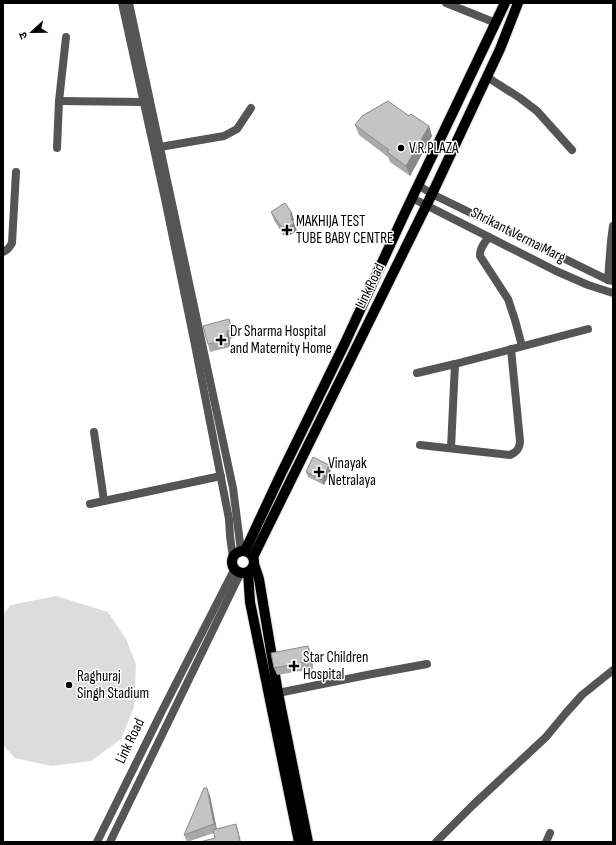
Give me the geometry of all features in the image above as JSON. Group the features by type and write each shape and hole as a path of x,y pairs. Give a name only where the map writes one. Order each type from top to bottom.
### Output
{"main road":[{"name":"Link Road","path":"243,551 345,343 418,185 505,3"},
{"name":"Link Road","path":"246,567 427,205 500,49 518,3"},
{"path":"299,842 250,602 246,567 248,552 243,551 235,555 233,558 233,565 246,567 259,579 278,693 308,842"}],"street":[{"path":"122,3 181,277 229,519 233,558"},
{"path":"129,3 233,488 243,551"},
{"path":"446,3 496,23"},
{"path":"57,148 59,101 66,37"},
{"path":"487,77 537,111 572,150"},
{"path":"59,101 144,102"},
{"path":"160,147 224,136 232,133 237,130 251,108"},
{"path":"3,252 7,250 12,242 16,172"},
{"name":"Shrikant Verma Marg","path":"418,185 432,194 610,280"},
{"name":"Shrikant Verma Marg","path":"412,198 556,271 588,285 613,293"},
{"path":"610,280 613,226"},
{"path":"489,237 481,249 480,256 508,299 522,346"},
{"path":"417,373 588,329"},
{"path":"420,445 510,455 518,450 520,441 511,349"},
{"path":"451,448 456,364"},
{"path":"94,432 104,501"},
{"path":"90,504 220,476"},
{"name":"Link Road","path":"97,842 162,711 246,567"},
{"name":"Link Road","path":"110,842 246,567"},
{"path":"278,693 427,664"},
{"path":"436,842 473,804 546,737 569,708 582,695 613,670"},
{"path":"546,842 550,834"}],"shaded area":[{"name":"Raghuraj Singh Stadium","path":"56,596 108,612 126,639 136,664 134,707 121,739 91,761 51,766 15,758 3,745 3,614 11,605"}],"building":[{"name":"V.R.PLAZA","path":"388,101 409,116 411,114 429,126 406,166 387,152 389,150 355,125 362,116"},
{"path":"285,203 292,213 290,214 291,219 294,223 288,228 286,225 282,228 271,212"},
{"path":"229,319 232,330 227,331 227,340 208,344 203,326"},
{"path":"313,457 329,465 322,480 306,472"},
{"path":"308,646 311,661 274,668 271,653"},
{"path":"204,788 207,788 214,824 184,835"},
{"path":"236,824 240,842 200,842 215,838 213,830"}],"place":[{"name":"V.R.PLAZA","path":"401,148"},
{"name":"MAKHIJA TEST TUBE BABY CENTRE","path":"287,230"},
{"name":"Dr Sharma Hospital and Maternity Home","path":"221,340"},
{"name":"Vinayak Netralaya","path":"319,472"},
{"name":"Star Children Hospital","path":"294,666"},
{"name":"Raghuraj Singh Stadium","path":"69,685"}]}
